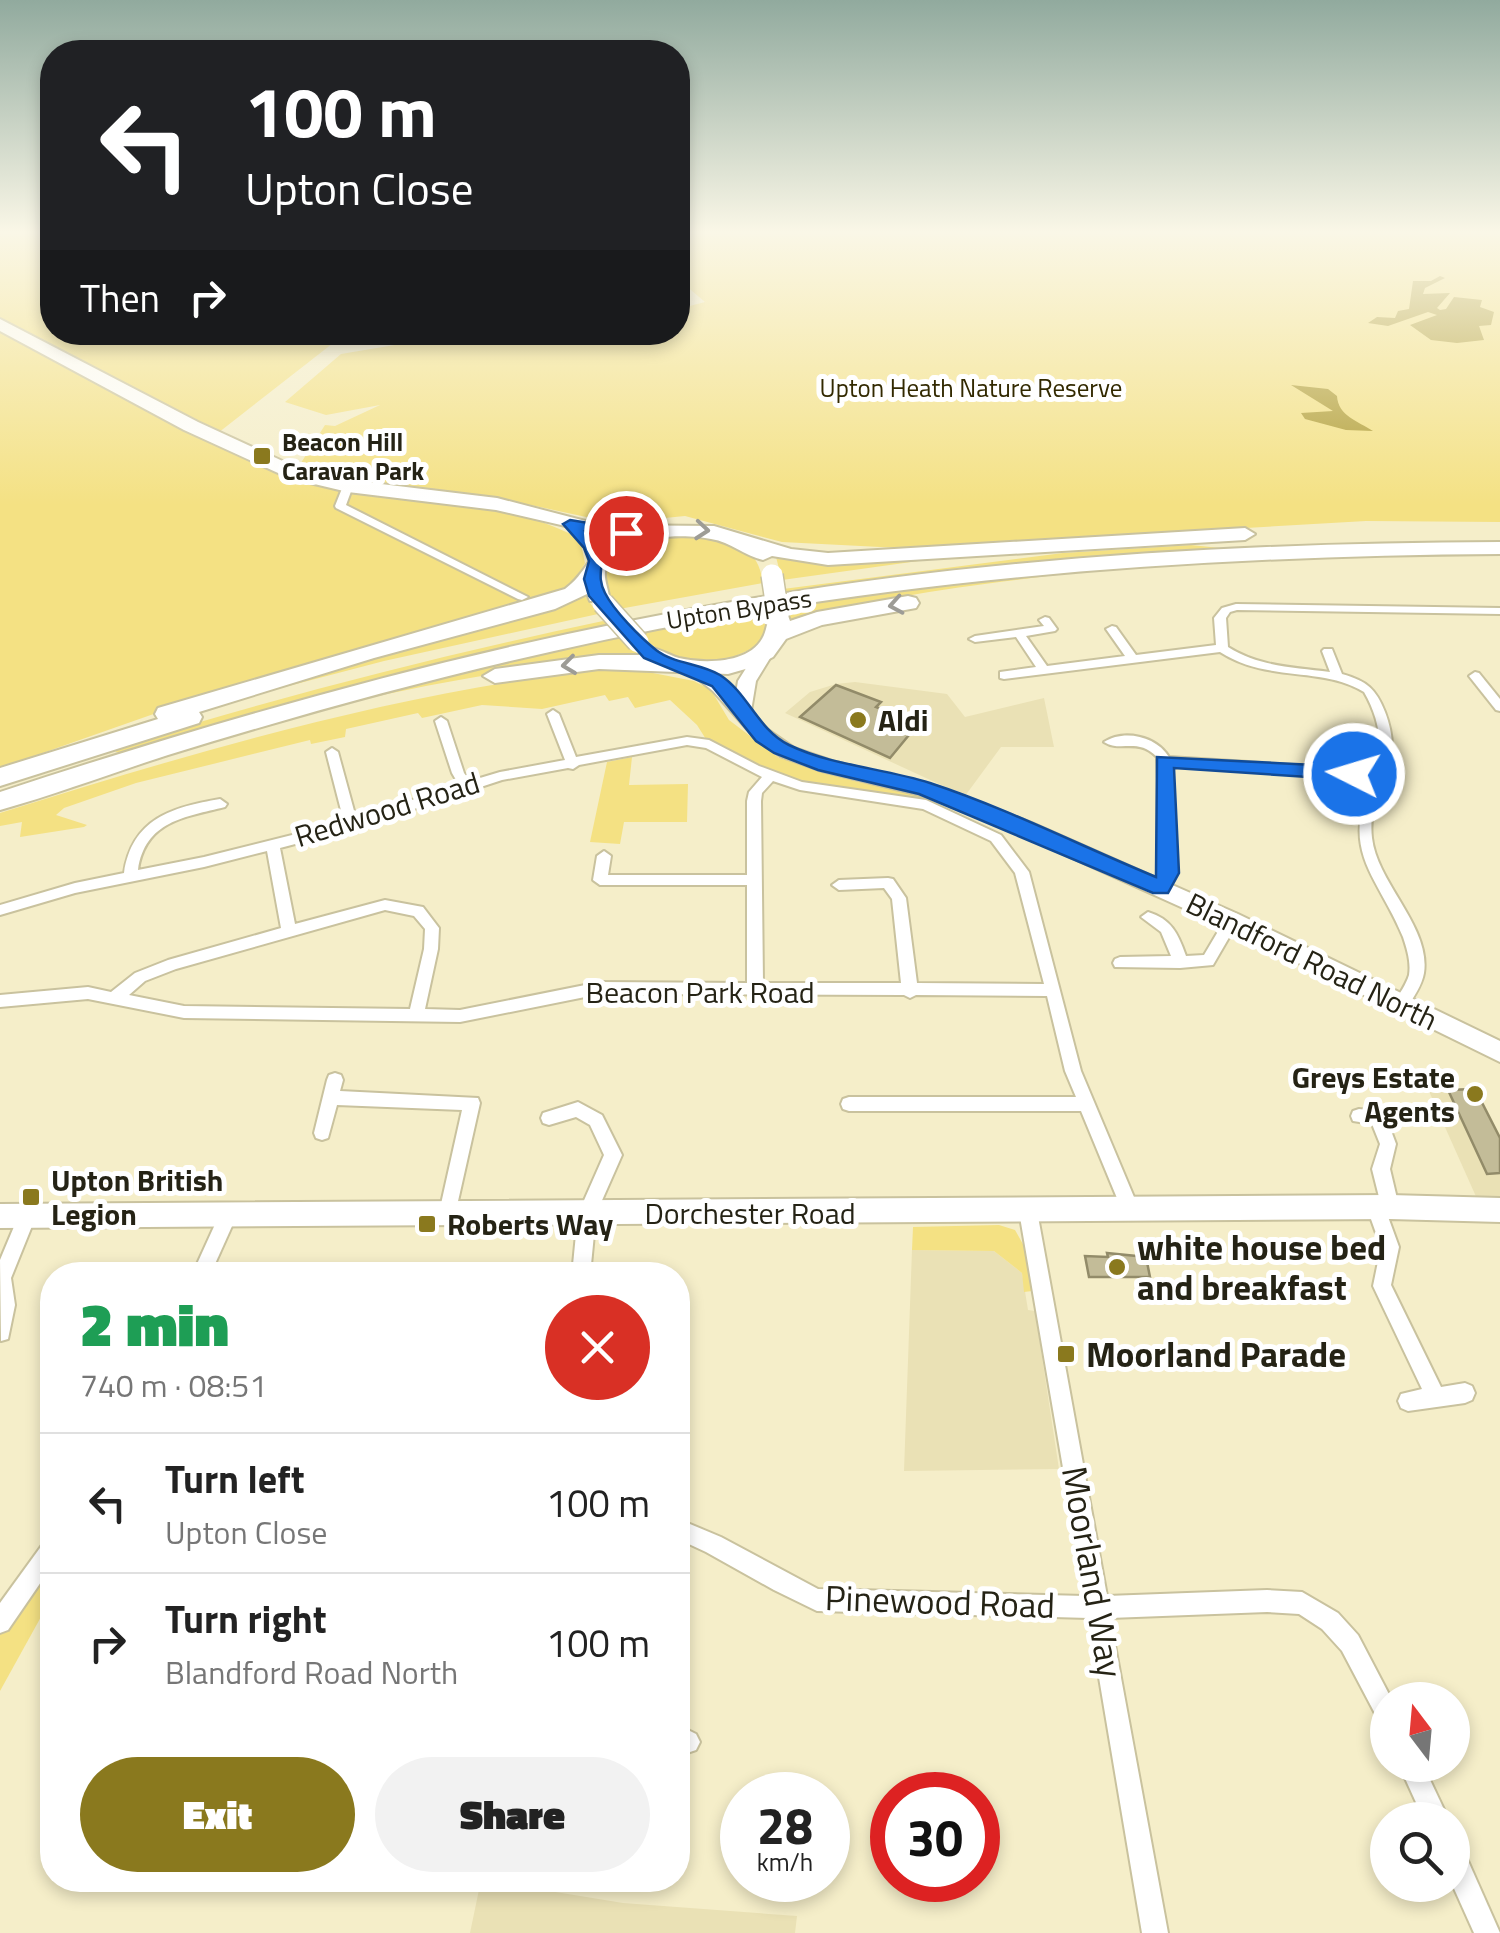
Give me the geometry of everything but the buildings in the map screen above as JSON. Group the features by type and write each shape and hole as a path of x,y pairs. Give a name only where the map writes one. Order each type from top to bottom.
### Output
{"highway":[{"path":"0,324 262,462 348,486 476,500 619,533 706,529 790,555 828,559 1139,538 1306,543"},
{"path":"570,524 589,542 603,603 638,642 666,663"},
{"path":"0,777 220,697 566,598 620,543 651,532"},
{"name":"Upton Bypass","path":"0,777 322,680 488,640 679,603 1000,556 1500,532"},
{"path":"0,802 387,696 572,665 666,663 692,668 740,663 774,633 818,619 992,588 1306,543"},
{"name":"Upton Bypass","path":"0,802 306,704 638,626 939,579 1306,543 1500,548"},
{"path":"751,544 766,557 772,576 774,633"}],"main road":[{"path":"744,710 747,681 774,633"},
{"name":"Blandford Road North","path":"692,668 718,682 762,736 791,754 924,788 1161,888 1500,1052"},
{"name":"Dorchester Road","path":"14,1216 1500,1210"}],"street":[{"path":"348,486 340,506 522,597"},
{"path":"1222,648 1220,618 1226,610 1236,607 1500,611"},
{"path":"974,638 1051,629 1045,620"},
{"path":"1112,629 1134,660"},
{"path":"1020,633 1044,670"},
{"path":"1004,676 1222,648 1246,664 1338,678 1368,689 1381,716 1389,752 1364,817 1365,843 1412,945 1418,973 1402,1003"},
{"path":"1328,651 1338,678"},
{"path":"1474,676 1500,707"},
{"path":"553,714 573,765"},
{"path":"441,721 467,788"},
{"name":"Redwood Road","path":"0,910 75,888 351,825 518,771 573,765 687,741 709,744 770,776 843,795 926,805 996,838 1022,872 1053,990"},
{"path":"1110,742 1145,742 1158,748 1164,761 1169,873 1161,888"},
{"path":"332,752 351,825"},
{"path":"1164,761 1340,772 1378,782"},
{"path":"754,990 754,800 770,776"},
{"path":"130,877 136,844 152,826 186,810 220,804"},
{"path":"272,843 289,930"},
{"path":"604,856 600,880 754,880"},
{"path":"839,884 888,883 899,898 910,992"},
{"path":"114,998 126,986 156,970 385,905 418,911 430,923 433,939 416,1014"},
{"path":"1148,917 1162,921 1169,929 1180,962"},
{"path":"1120,963 1208,961 1231,922"},
{"name":"Beacon Park Road","path":"0,1001 64,993 184,1012 416,1014 480,1013 600,988 1053,990"},
{"path":"1053,990 1073,1071 1130,1209"},
{"path":"322,1133 333,1089 472,1102 448,1213"},
{"path":"848,1104 1087,1104"},
{"path":"548,1118 578,1108 596,1120 608,1137 613,1155 588,1214 582,1262"},
{"path":"1359,1116 1378,1117 1388,1144 1381,1169 1390,1246 1382,1286 1435,1395"},
{"name":"Moorland Way","path":"1028,1211 1155,1933"},
{"path":"207,1262 228,1215"},
{"path":"1,1332 6,1305 2,1278 14,1216"},
{"path":"1408,1401 1466,1393"},
{"name":"Pinewood Road","path":"690,1534 736,1553 792,1590 817,1600 1100,1607 1302,1603 1330,1621 1350,1643 1371,1682"},
{"path":"0,1622 40,1565"},
{"path":"1470,1895 1487,1933"}],"shaded area":[{"path":"1491,324 1479,326 1484,340 1457,343 1431,340 1410,325"},
{"path":"1291,385 1328,389 1337,396 1345,413 1373,431 1346,430 1305,419 1301,413 1333,411"},
{"path":"855,682 947,694 965,717 1044,698 1054,747 1001,747 965,796 785,713 810,692"},
{"path":"1476,1088 1500,1135 1500,1201 1478,1201 1428,1089"},
{"path":"912,1250 994,1251 1022,1273 1028,1310 1035,1311 1059,1469 904,1471"},
{"path":"479,1892 555,1892 623,1903 797,1916 795,1933 470,1933"}],"green space":[{"path":"0,324 40,324 40,345 331,345 209,440 271,470 320,486 492,509 522,516 580,539 585,563 571,588 202,697 0,768"},
{"name":"Upton Heath Nature Reserve","path":"690,324 1500,324 1500,522 1366,521 900,548 782,542 685,516 614,523 526,504 317,477 272,457 299,466 325,425 335,426 380,405 326,415 285,402 341,354 395,345 690,345"},
{"path":"703,532 744,548 756,561 763,583 619,609 605,593 605,564 626,547 650,538"},
{"path":"1191,545 1220,548 784,595 783,589 1063,553"},
{"path":"776,557 826,562 940,558 782,580"},
{"path":"1123,567 911,595 787,626 786,606 1007,577"},
{"path":"583,593 598,614 384,661 212,706 569,602"},
{"path":"767,610 770,623 763,641 748,651 716,661 699,662 667,654 639,633"},
{"path":"603,621 610,627 129,753 115,752 129,743 306,692"},
{"path":"619,637 640,656 492,674 345,704 342,701"},
{"path":"622,667 694,681 711,690 729,720 779,758 858,782 932,797 926,805 800,786 709,744 697,725 670,700 635,708 628,697 609,701 605,695 542,709 482,705 422,718 418,713 346,729 345,737 311,744 310,740 136,783 64,808 56,815 87,825 84,827 20,837 22,822 0,826 0,813 307,724 463,690"},
{"path":"632,757 629,785 688,784 687,822 624,822 620,844 590,842 607,762"},
{"path":"999,1225 1015,1230 1024,1246 1032,1291 1024,1292 1022,1273 994,1251 912,1250 913,1227"},
{"path":"40,1565 40,1619 0,1691 0,1622"}],"place":[{"name":"Beacon Hill Caravan Park","path":"262,456"},
{"name":"Aldi","path":"858,720"},
{"name":"Greys Estate Agents","path":"1475,1094"},
{"name":"Upton British Legion","path":"31,1197"},
{"name":"Roberts Way","path":"427,1224"},
{"name":"white house bed and breakfast","path":"1117,1267"},
{"name":"Moorland Parade","path":"1066,1354"}],"route":[{"path":"626,533 570,524 592,546 597,561 592,572 595,592 650,654 666,663 692,668 718,682 762,736 781,749 825,765 924,788 1161,888 1169,873 1164,761 1354,774"}]}
